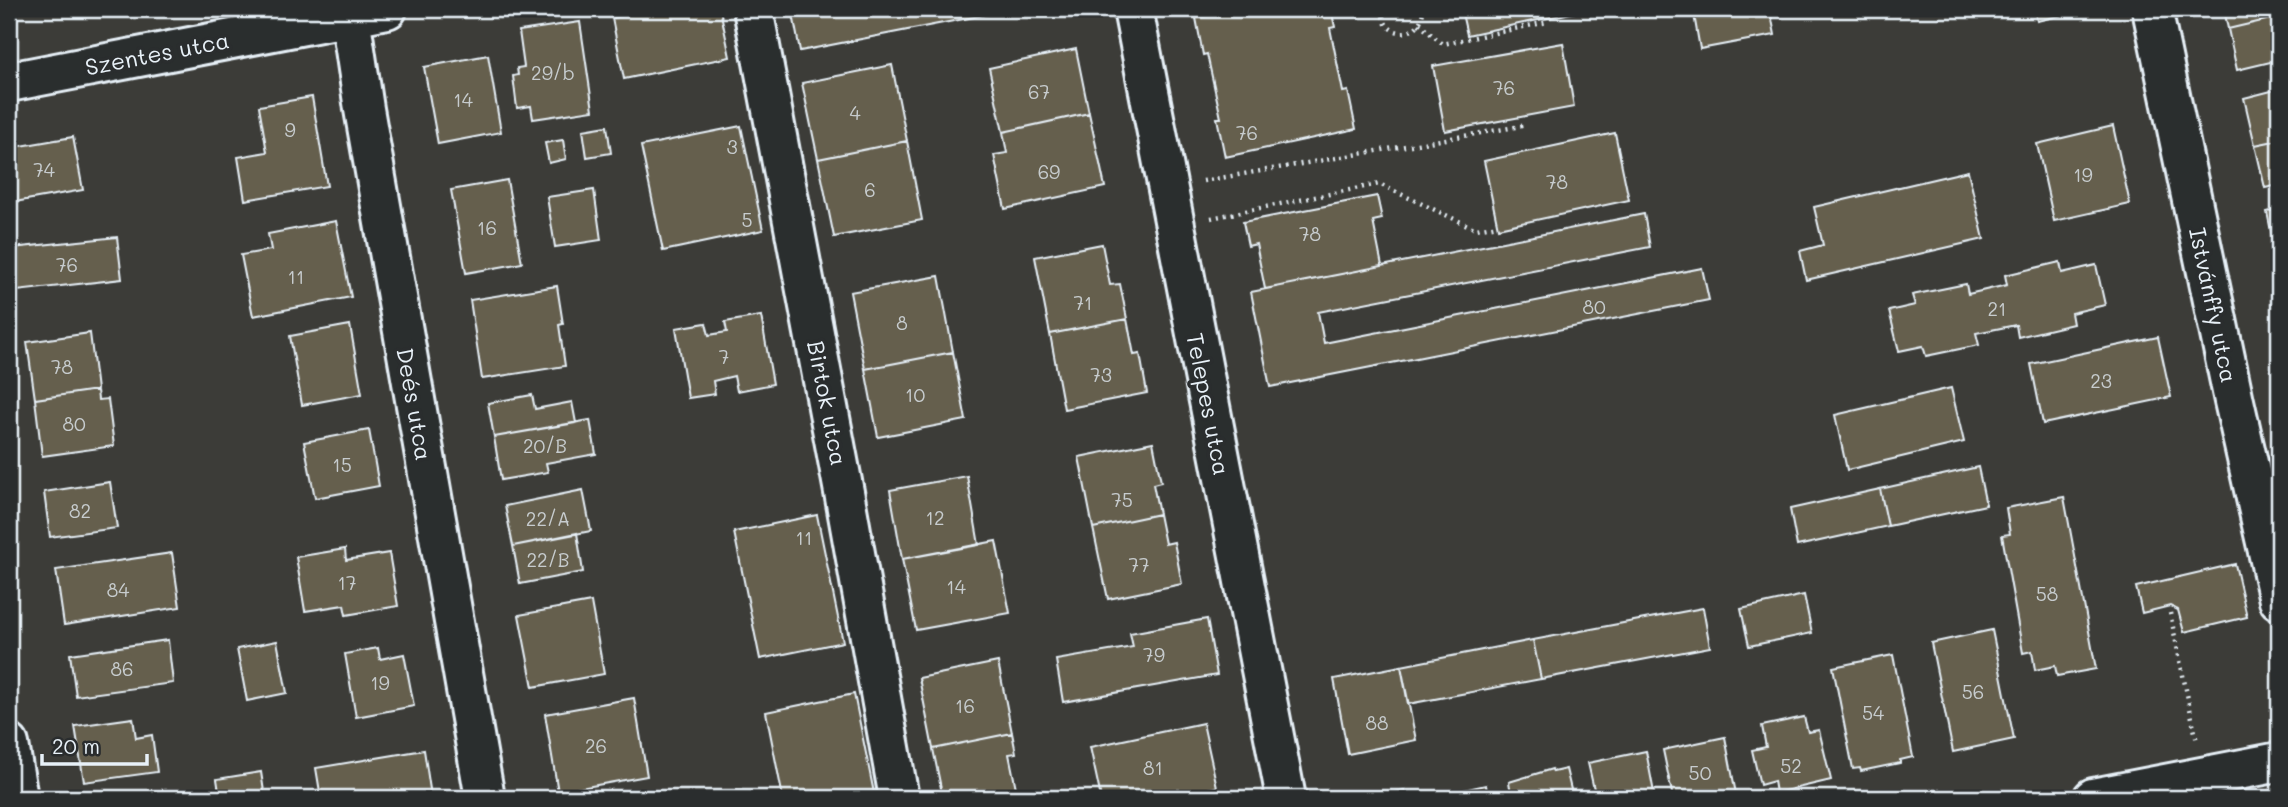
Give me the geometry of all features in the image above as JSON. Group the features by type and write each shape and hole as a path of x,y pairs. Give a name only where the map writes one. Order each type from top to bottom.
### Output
{"street":[{"name":"Szentes utca","path":"9,82 349,12 387,9"},
{"name":"Birtok utca","path":"753,9 842,478 899,798"},
{"name":"Telepes utca","path":"1133,9 1286,798"},
{"name":"Istvánffy utca","path":"2152,9 2234,401 2279,600"},
{"name":"Deés utca","path":"349,12 363,109 485,798"},
{"path":"9,744 18,798"},
{"path":"2093,798 2279,762"}],"path":[{"path":"1383,9 1382,15 1387,25 1395,32 1405,33 1415,29 1422,21 1423,9"},
{"path":"1419,24 1443,44 1547,22"},
{"path":"1167,187 1527,125"},
{"path":"1175,226 1379,184 1476,229 1498,225"},
{"path":"2170,613 2204,777"}],"building":[{"path":"659,9 720,9 730,57 624,79 612,18"},
{"path":"792,9 1015,9 800,51"},
{"path":"1242,9 1331,9 1335,27 1330,28 1343,92 1348,91 1356,129 1225,157 1217,118 1221,118 1207,54 1203,55 1196,18"},
{"path":"1461,9 1590,9 1467,35"},
{"path":"1693,9 1770,9 1775,35 1700,49"},
{"path":"2034,9 2089,9 2037,21"},
{"path":"2224,9 2279,9 2279,17 2228,29"},
{"path":"2279,17 2279,60 2237,70 2228,29"},
{"path":"580,22 593,110 533,119 531,106 517,108 513,76 518,75 517,68 524,67 519,31"},
{"path":"1563,43 1574,107 1445,131 1433,66"},
{"path":"1076,49 1089,113 1003,132 989,68"},
{"path":"488,55 501,132 438,144 424,67"},
{"path":"892,65 907,141 818,159 802,83"},
{"path":"2279,89 2279,140 2255,145 2244,98"},
{"path":"312,97 327,186 245,200 238,157 267,152 259,106"},
{"path":"1089,113 1105,187 1005,209 994,155 1007,153 1003,132"},
{"path":"607,126 611,153 587,157 583,130"},
{"path":"741,126 763,230 663,251 641,146"},
{"path":"2113,126 2130,204 2054,221 2037,144"},
{"path":"1615,133 1629,200 1498,228 1484,161"},
{"path":"73,137 83,190 9,203 9,148"},
{"path":"563,140 566,159 549,163 545,143"},
{"path":"2279,140 2279,185 2265,188 2255,145"},
{"path":"907,141 922,220 834,237 818,159"},
{"path":"1968,171 1984,239 1806,280 1800,251 1823,245 1814,207"},
{"path":"507,180 522,263 466,273 451,190"},
{"path":"594,190 601,240 555,247 547,197"},
{"path":"1377,196 1382,219 1373,221 1382,266 1265,289 1256,244 1248,246 1243,222"},
{"path":"2279,209 2279,254 2276,255 2267,212"},
{"path":"1644,214 1650,247 1318,312 1324,343 1702,268 1709,300 1270,387 1251,292"},
{"path":"336,221 351,297 253,316 241,255 271,250 268,234"},
{"path":"117,237 122,279 17,291 12,248"},
{"path":"1102,244 1110,285 1120,284 1127,319 1050,334 1035,257"},
{"path":"2060,262 2062,273 2096,265 2105,305 2071,313 2073,324 2018,337 2016,325 1976,333 1979,345 1926,356 1923,346 1899,351 1889,311 1915,305 1912,295 1966,284 1968,294 2007,285 2005,275"},
{"path":"939,276 953,352 865,369 850,292"},
{"path":"557,286 563,324 559,325 565,366 482,379 470,300"},
{"path":"761,316 773,384 737,391 734,376 713,381 715,394 688,398 676,328 706,323 709,335 727,332 725,322"},
{"path":"1127,319 1134,355 1140,354 1147,393 1064,409 1050,334"},
{"path":"350,325 362,394 302,405 290,336"},
{"path":"90,333 97,390 35,399 27,342"},
{"path":"2158,337 2171,397 2043,424 2031,364"},
{"path":"953,352 966,420 878,437 865,369"},
{"path":"1951,388 1964,442 1847,470 1835,415"},
{"path":"97,390 98,400 108,399 114,446 42,456 35,399"},
{"path":"532,395 535,409 572,402 576,423 494,437 488,403"},
{"path":"590,420 596,454 546,463 548,472 501,480 494,437"},
{"path":"369,430 379,486 315,498 304,442"},
{"path":"1153,442 1161,482 1153,484 1159,514 1093,528 1079,457"},
{"path":"1978,467 1986,505 1888,526 1880,489"},
{"path":"967,476 979,545 902,559 890,490"},
{"path":"110,482 117,528 50,537 44,492"},
{"path":"1880,489 1888,526 1797,546 1790,509"},
{"path":"583,490 591,531 513,546 505,506"},
{"path":"2064,497 2096,669 2057,676 2055,666 2035,670 2032,651 2023,653 2002,535 2010,534 2006,508"},
{"path":"1159,514 1165,544 1174,542 1182,584 1108,599 1093,528"},
{"path":"817,515 843,642 760,659 734,532"},
{"path":"577,533 583,572 520,584 513,546"},
{"path":"996,541 1010,613 916,630 902,559"},
{"path":"345,549 346,560 389,553 398,606 346,615 344,605 305,611 296,557"},
{"path":"172,553 180,607 64,625 56,570"},
{"path":"2235,564 2247,617 2184,632 2178,610 2170,606 2142,613 2136,587"},
{"path":"1804,595 1812,633 1749,646 1741,609"},
{"path":"591,602 604,674 533,687 519,615"},
{"path":"1703,608 1710,647 1541,679 1533,640"},
{"path":"1207,619 1217,675 1063,702 1056,660 1133,647 1130,633"},
{"path":"1992,630 2014,739 1953,752 1931,643"},
{"path":"168,640 173,683 76,696 70,654"},
{"path":"1533,640 1541,679 1408,704 1401,666"},
{"path":"277,641 287,693 247,701 237,649"},
{"path":"378,648 380,659 404,654 414,706 356,717 345,654"},
{"path":"1893,655 1913,757 1900,760 1900,763 1861,771 1860,768 1853,769 1833,667"},
{"path":"998,662 1012,733 933,749 919,678"},
{"path":"1401,666 1416,740 1348,754 1334,679"},
{"path":"854,694 875,798 783,798 766,712"},
{"path":"634,698 647,776 558,792 545,714"},
{"path":"1804,717 1808,732 1819,730 1831,780 1776,793 1774,781 1760,785 1752,750 1766,747 1762,726"},
{"path":"133,718 136,738 152,735 157,772 84,782 75,726"},
{"path":"1203,723 1217,787 1165,798 1101,798 1090,747"},
{"path":"1012,733 1016,753 1009,754 1018,798 943,798 933,749"},
{"path":"1725,737 1736,794 1715,798 1673,798 1663,750"},
{"path":"424,750 431,796 321,798 316,768"},
{"path":"1646,751 1655,798 1596,798 1588,763"},
{"path":"1552,769 1553,772 1566,769 1573,798 1510,798 1509,782"},
{"path":"261,772 265,798 220,798 217,779"},
{"path":"1486,785 1488,798 1431,797"},
{"path":"1405,790 1407,798 1367,798"}]}
